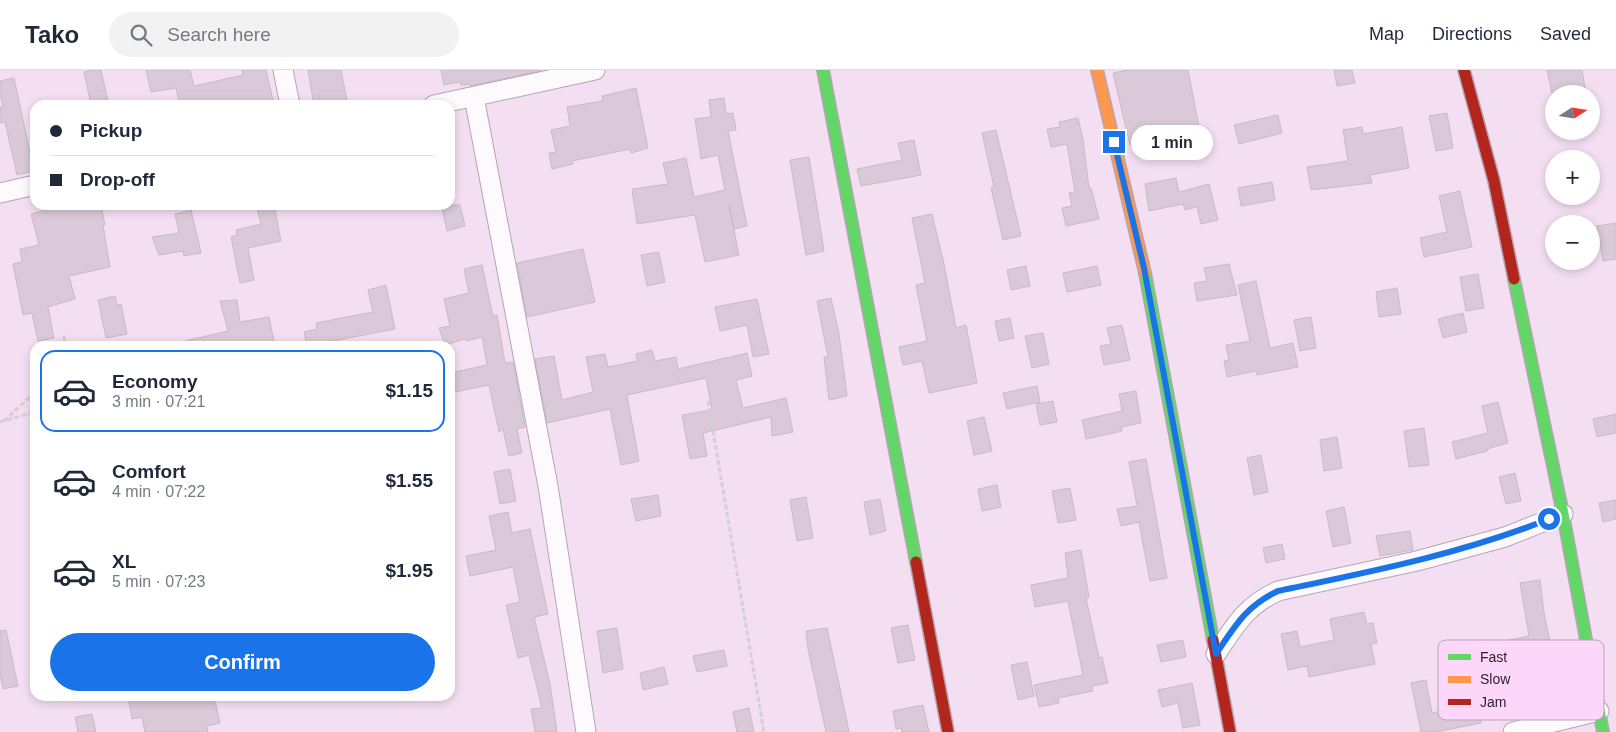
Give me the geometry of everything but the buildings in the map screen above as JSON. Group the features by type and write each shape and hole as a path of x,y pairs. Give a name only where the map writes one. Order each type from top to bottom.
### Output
{"street":[{"path":"283,70 289,100"},
{"path":"455,101 595,70"},
{"path":"823,70 948,732"},
{"path":"1097,70 1144,268 1230,732"},
{"path":"1464,70 1494,181 1563,514 1586,640"},
{"path":"474,97 548,486 586,732"},
{"path":"0,193 30,186"},
{"path":"1216,654 1242,616 1262,598 1278,591 1426,559 1505,537 1563,514"},
{"path":"1513,732 1562,720"}],"path":[{"path":"64,336 64,341"},
{"path":"2,422 30,397"},
{"path":"708,402 764,732"},
{"path":"2,422 30,414"}],"traffic: fast":[{"path":"823,70 916,562"},
{"path":"1145,273 1213,640"},
{"path":"1514,279 1563,514 1586,640"},
{"path":"1601,720 1603,732"}],"traffic: slow":[{"path":"1097,70 1145,273"}],"traffic: jam":[{"path":"1464,70 1494,181 1514,279"},
{"path":"916,562 948,732"},
{"path":"1213,640 1230,732"}],"route":[{"path":"1114,142 1144,268 1216,654 1242,616 1262,598 1278,591 1417,561 1505,537 1549,519"}]}
